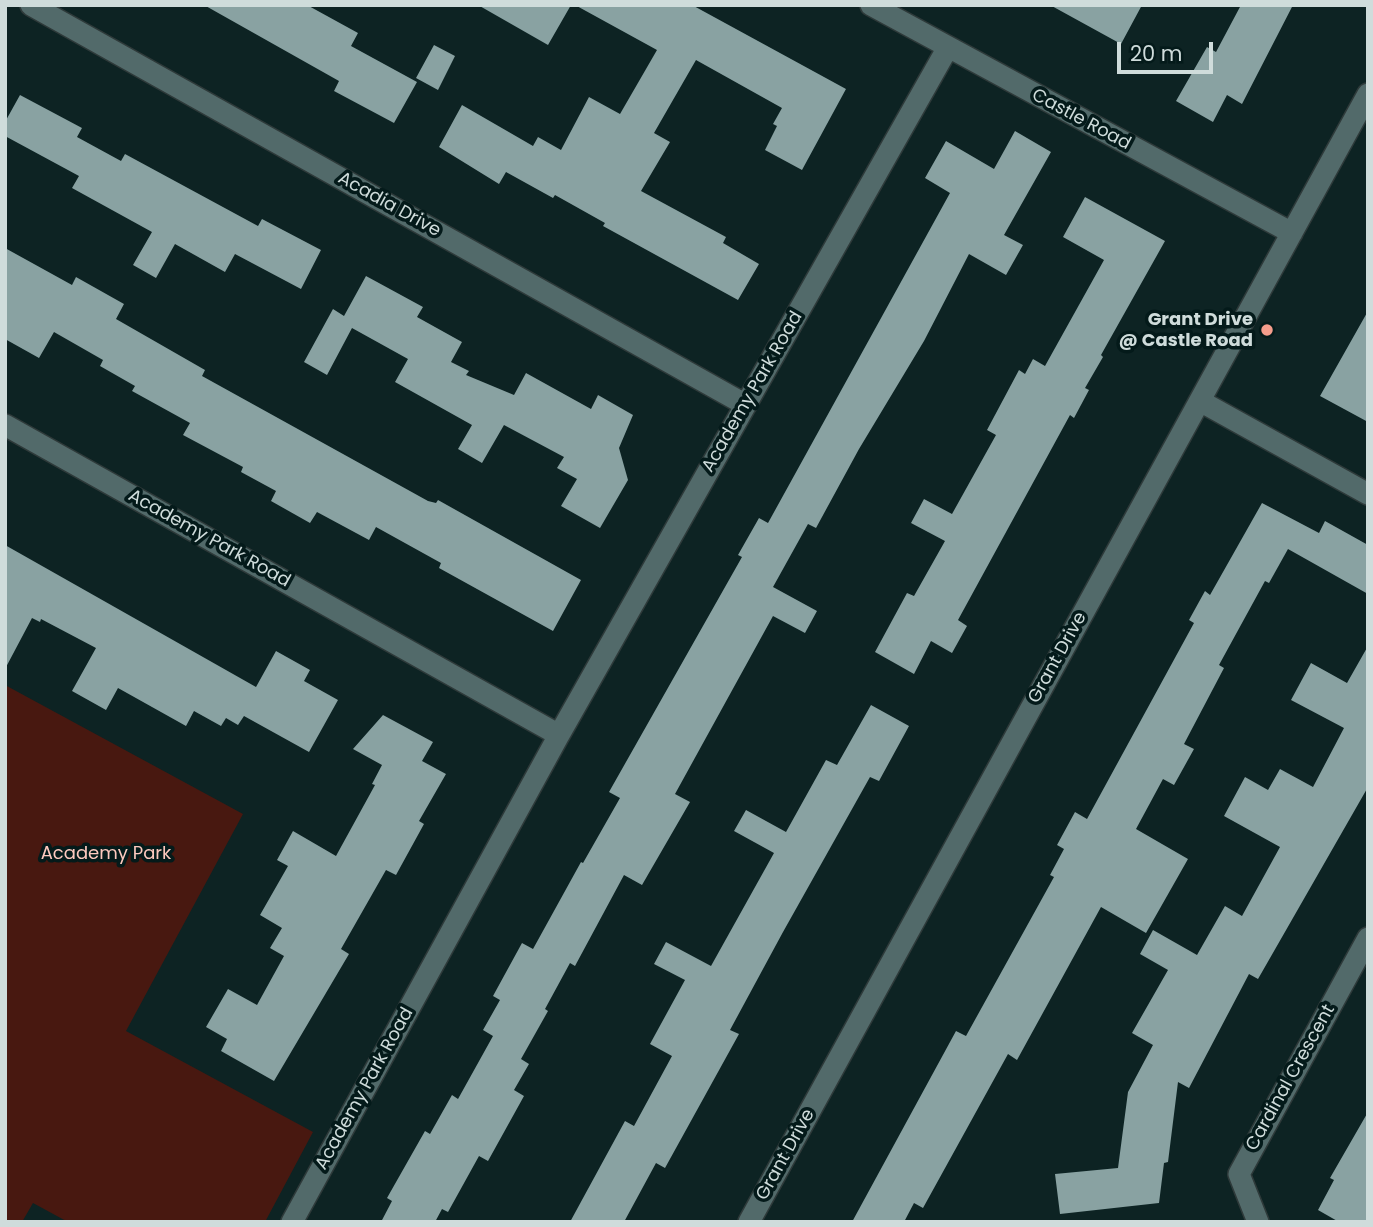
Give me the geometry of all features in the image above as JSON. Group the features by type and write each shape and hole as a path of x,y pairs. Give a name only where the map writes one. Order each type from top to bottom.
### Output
{"street":[{"name":"Acadia Drive","path":"31,5 746,405"},
{"name":"Castle Road","path":"871,5 947,49 1292,233"},
{"name":"Academy Park Road","path":"292,1222 559,735 947,49"},
{"name":"Grant Drive","path":"749,1222 1368,94"},
{"path":"1200,401 1368,494"},
{"name":"Academy Park Road","path":"5,425 559,735"},
{"name":"Cardinal Crescent","path":"1258,1222 1238,1174 1368,938"}],"green space":[{"name":"Academy Park","path":"5,685 243,814 126,1031 313,1132 265,1222 68,1222 33,1203 22,1222 5,1222"}],"building":[{"path":"204,5 307,5 358,33 351,46 417,82 394,123 334,91 339,81"},
{"path":"478,5 571,5 548,45"},
{"path":"575,5 692,5 846,89 802,170 765,150 777,126 773,124 782,108 696,60 654,133 670,142 641,191 726,237 723,243 759,264 738,300 603,226 605,223 555,195 553,198 506,172 499,184 439,147 462,105 533,146 538,137 561,150 589,97 620,114 657,50"},
{"path":"1050,5 1142,5 1121,44"},
{"path":"1241,5 1293,5 1242,104 1227,95 1213,122 1176,101 1207,47 1216,52"},
{"path":"434,45 455,56 438,90 416,78"},
{"path":"20,95 82,128 77,137 121,161 125,154 258,226 262,219 321,250 301,289 235,254 225,272 175,244 156,278 133,265 152,232 72,188 79,176 5,136 5,122"},
{"path":"1015,131 1051,152 1004,235 1023,245 1006,275 969,254 924,341 859,449 816,528 808,524 773,587 817,611 805,633 773,616 675,794 690,802 642,885 624,875 575,966 570,963 545,1009 548,1011 521,1059 529,1064 514,1090 524,1096 488,1161 479,1156 448,1212 442,1209 435,1222 381,1222 392,1201 387,1198 425,1131 430,1134 452,1095 458,1099 493,1036 483,1030 500,1000 493,996 522,943 533,949 581,862 583,863 620,798 609,792 742,557 738,555 759,518 768,523 950,193 925,178 946,141 994,169"},
{"path":"1085,197 1165,241 1101,355 1103,357 1085,388 1089,390 1074,418 1070,415 958,620 967,626 952,653 931,641 914,674 875,652 907,593 914,596 945,541 911,523 924,499 952,514 996,435 987,430 1019,370 1025,374 1033,359 1045,366 1104,260 1063,237"},
{"path":"5,248 72,285 76,277 124,304 116,319 205,370 202,376 428,501 436,503 438,500 581,580 553,631 439,568 441,563 376,527 369,540 317,512 310,523 271,501 276,491 241,472 243,467 183,435 190,423 132,391 135,386 100,366 103,360 54,332 39,358 5,339"},
{"path":"366,276 423,307 417,317 462,342 451,362 469,371 466,375 514,395 526,373 591,409 598,395 633,415 619,448 628,480 600,528 561,506 577,479 557,468 564,457 504,425 482,463 458,449 472,425 395,382 408,359 352,328 327,375 304,362 333,309 344,316"},
{"path":"1368,311 1368,422 1320,396"},
{"path":"1262,503 1319,533 1325,521 1368,545 1368,594 1288,549 1269,583 1265,581 1219,665 1224,668 1184,744 1194,749 1174,785 1163,779 1136,829 1188,859 1146,933 1101,907 1017,1060 1008,1054 923,1208 914,1203 904,1222 852,1222 956,1031 966,1036 1054,877 1050,875 1064,849 1057,845 1075,812 1087,819 1194,623 1189,620 1205,591 1210,595"},
{"path":"5,545 256,687 276,651 310,670 304,681 338,700 309,752 244,716 238,725 226,718 221,726 194,711 186,726 118,688 106,710 72,691 96,648 41,619 40,622 32,618 5,669"},
{"path":"1368,646 1368,787 1258,979 1249,974 1189,1088 1178,1082 1168,1162 1164,1163 1159,1203 1060,1214 1055,1174 1118,1168 1128,1092 1153,1045 1132,1033 1168,970 1140,954 1153,930 1197,955 1225,906 1242,916 1280,847 1224,816 1245,777 1268,790 1280,769 1313,787 1344,728 1291,700 1311,663 1347,683"},
{"path":"871,705 909,726 879,781 870,777 783,932 730,1030 739,1034 665,1168 656,1163 624,1222 570,1222 625,1121 634,1126 672,1056 650,1044 685,980 654,964 666,942 711,966 774,853 734,831 746,810 786,832 826,760 837,765"},
{"path":"383,715 433,742 422,761 446,774 419,821 424,824 396,875 386,870 341,949 349,954 274,1081 221,1051 227,1039 206,1027 228,989 257,1005 284,956 270,948 282,928 260,915 288,866 277,860 293,831 336,856 375,785 372,784 382,765 353,749"},
{"path":"1368,1112 1368,1222 1339,1222 1318,1210 1334,1180 1330,1178"}],"place":[{"name":"Grant Drive @ Castle Road","path":"1267,330"}]}
